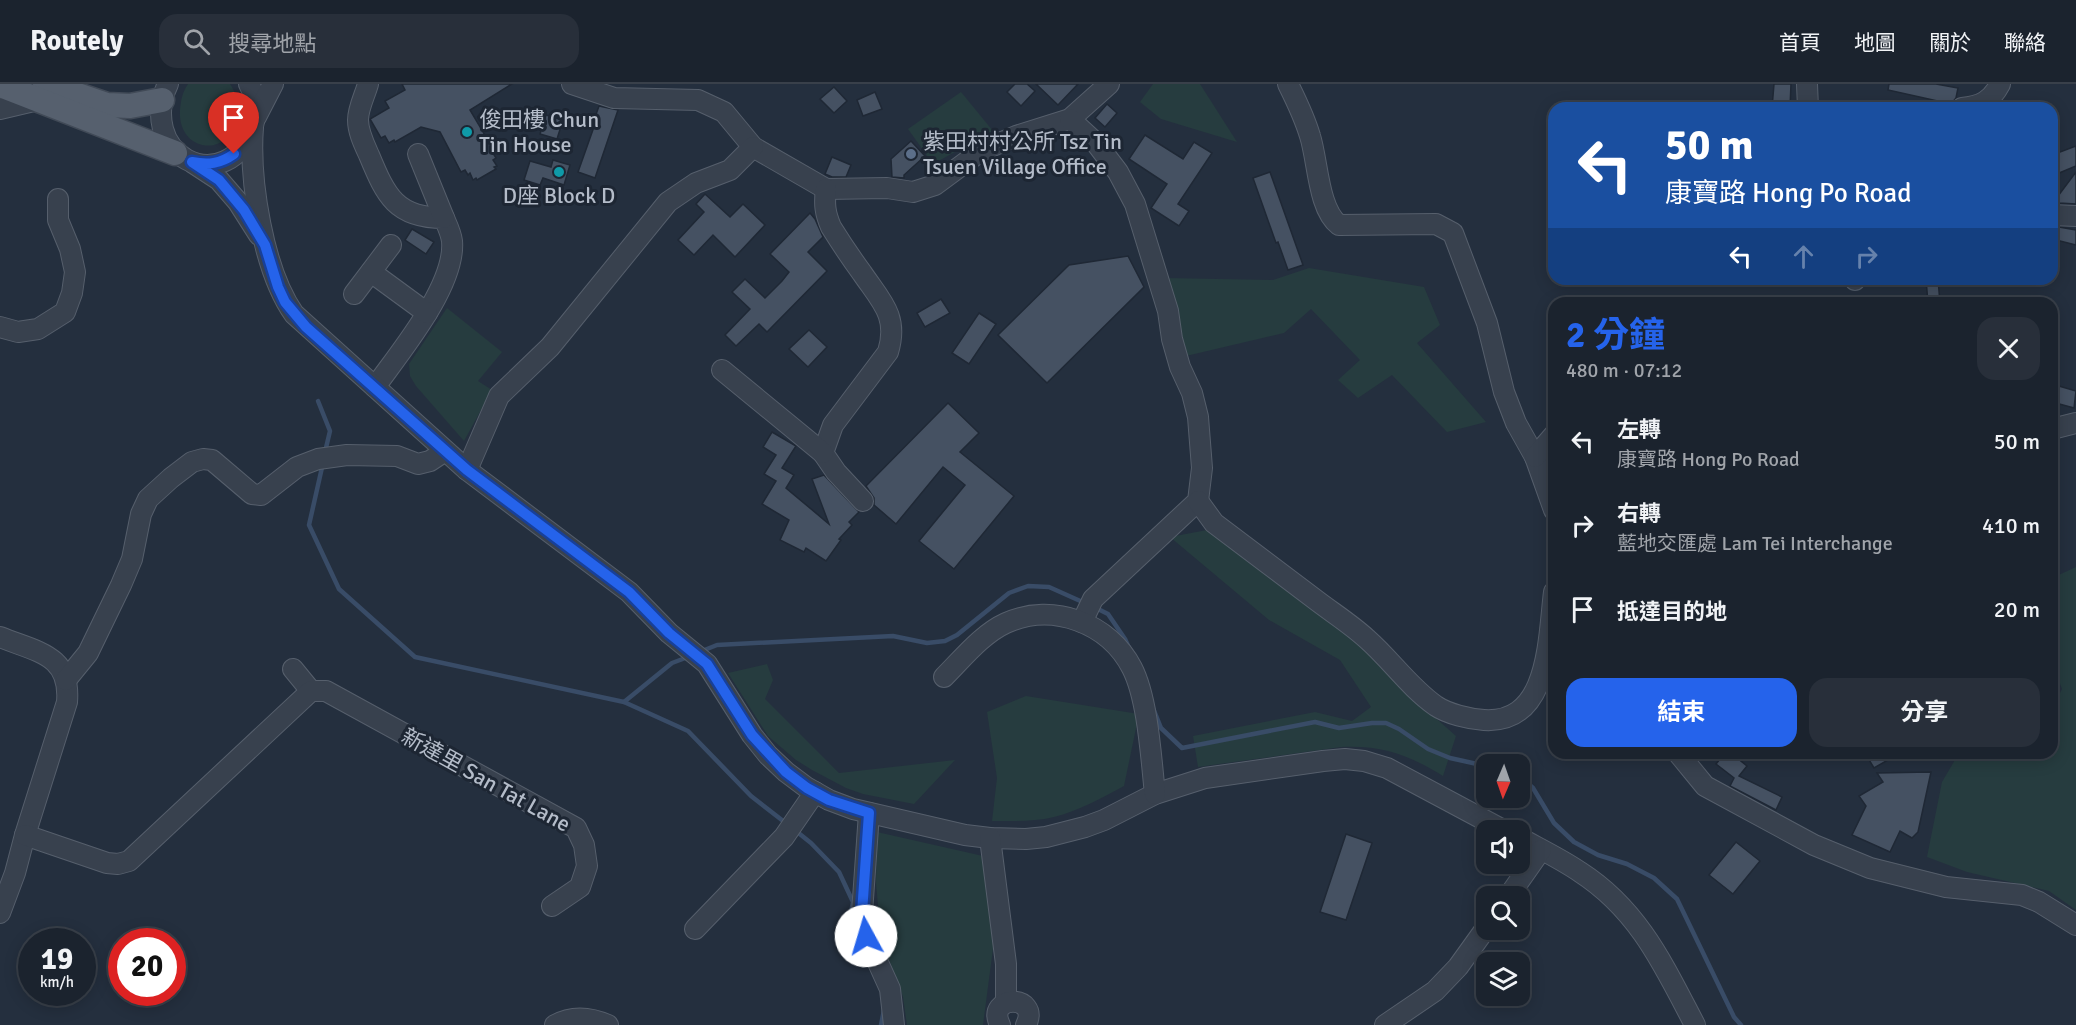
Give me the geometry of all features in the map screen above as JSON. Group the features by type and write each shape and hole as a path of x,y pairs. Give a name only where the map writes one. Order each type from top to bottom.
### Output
{"main road":[{"path":"0,85 47,88 107,105 130,105 164,90"},
{"path":"47,88 183,157"}],"street":[{"path":"249,84 255,99 253,165 265,245 278,287 294,314 467,470 629,592 669,633 707,664 752,735 786,772 814,792 853,809 965,835 1026,839 1066,833 1104,820 1155,794 1205,778 1323,761 1364,761 1387,768 1484,820"},
{"path":"183,157 204,164 225,161 242,147 273,84"},
{"path":"368,84 359,114 359,129 386,192 406,210 424,218 444,218"},
{"path":"572,84 614,98 698,100 724,112 753,147 826,189 887,188 913,192 935,185 981,151 1016,136 1070,119 1109,84"},
{"path":"1288,84 1311,136 1326,206 1332,220 1339,225 1436,224 1453,233 1487,324 1504,392 1516,423 1535,457 1548,493"},
{"path":"1807,84 1808,102"},
{"path":"1984,102 1994,96 2000,84"},
{"path":"0,108 47,88"},
{"path":"164,90 161,121 164,132 183,157 219,180 244,210 265,245"},
{"path":"1070,119 1096,143 1113,165 1135,204 1168,311 1172,339 1180,367 1192,393 1198,417 1202,468 1198,501 1093,599 1082,622"},
{"path":"467,470 499,396 550,347 668,202 696,183 730,170 753,147"},
{"path":"375,387 427,313 451,259 452,240 418,154"},
{"path":"824,453 833,425 888,352 891,331 887,309 825,215 826,189"},
{"path":"0,327 18,332 38,329 66,312 75,272 70,249 58,220 58,199"},
{"path":"2058,215 2076,216"},
{"path":"354,294 391,245"},
{"path":"371,272 427,313"},
{"path":"722,370 824,453 836,472 863,501"},
{"path":"2058,428 2076,423"},
{"path":"1535,457 1548,442"},
{"path":"66,680 88,652 122,585 132,559 141,514 148,499 192,462 203,459 212,460 252,494 261,495 297,467 318,459 347,455 397,456 418,464 445,451"},
{"path":"1198,501 1214,523 1368,639 1401,675 1437,707 1474,719 1494,720 1511,716 1520,712 1533,697 1548,672"},
{"path":"944,677 984,637 1006,623 1031,616 1058,615 1082,622 1098,630 1124,654 1133,669 1147,729 1155,794"},
{"path":"0,637 52,659 61,666 68,690 67,702 15,873 0,914"},
{"path":"25,835 107,863 118,864 129,861 311,691 293,669"},
{"name":"新達里 San Tat Lane","path":"311,691 326,691 576,828 584,845 587,866 580,887 552,906"},
{"path":"1683,759 1705,786 1814,845 1869,868 1946,887 2022,895 2076,925"},
{"path":"695,929 784,837 814,792"},
{"path":"869,813 862,913 866,936 890,989 894,1025"},
{"path":"990,838 1006,964 1006,1002"},
{"path":"1530,844 1581,872 1624,909 1647,937 1695,1025"},
{"path":"1516,886 1541,850"},
{"path":"1385,1025 1435,991 1458,967 1477,940"},
{"path":"1000,1025 997,1014 1006,1002 1022,1003 1028,1012 1030,1022"},
{"path":"555,1025 565,1020 579,1018 593,1018 608,1025"}],"green space":[{"path":"188,84 230,84 236,99 236,115 233,129 226,139 216,144 206,145 196,143 187,136 181,125 180,110 183,94"},
{"path":"1153,84 1200,84 1237,142 1161,119 1140,102"},
{"path":"961,92 993,131 933,164 908,129"},
{"path":"1309,268 1424,287 1440,325 1417,343 1486,422 1447,432 1392,375 1358,398 1338,380 1360,360 1311,309 1284,333 1186,356 1164,278 1273,280"},
{"path":"447,308 502,352 478,381 492,390 464,441 410,376 409,364"},
{"path":"1207,530 1361,646 1395,682 1456,736 1443,776 1418,762 1395,753 1356,747 1341,747 1198,767 1193,736 1315,712 1352,721 1371,707 1340,660 1269,620 1170,537"},
{"path":"2076,567 2076,910 2049,891 1967,872 1927,857 1942,782 1955,759 2058,759 2058,697 2062,689 2058,679 2058,575"},
{"path":"767,664 773,680 765,699 839,773 955,760 914,804 863,794 846,788 796,760 768,736 728,673"},
{"path":"1026,696 1139,714 1124,786 1081,808 1054,817 992,821 997,778 987,712"},
{"path":"877,832 983,856 994,941 983,1025 907,1025 903,997 881,938 876,883"}],"building":[{"name":"俊田樓 Chun Tin House","path":"402,84 512,84 470,110 495,152 493,153 496,158 493,160 497,166 494,167 496,169 473,180 470,173 468,175 465,170 461,172 440,132 421,127 395,142 394,140 389,143 385,136 381,138 370,119 389,108 385,101 405,90"},
{"path":"1015,84 1027,84 1035,91 1021,106 1007,92"},
{"path":"1036,84 1078,84 1058,105"},
{"path":"1774,84 1791,84 1790,102 1772,102"},
{"path":"1889,84 1936,84 1958,88 1953,102 1942,102 1888,90"},
{"path":"834,87 847,101 834,113 820,99"},
{"path":"875,92 882,109 863,116 857,100"},
{"path":"1107,104 1117,113 1105,127 1095,118"},
{"path":"599,106 618,110 595,178 578,172"},
{"path":"546,115 563,120 557,139 540,134"},
{"path":"1145,135 1183,159 1194,142 1212,153 1178,204 1189,211 1179,226 1151,208 1167,184 1129,159"},
{"path":"911,141 925,156 904,175 904,178 892,177 891,159"},
{"path":"2076,146 2076,166 2058,174 2058,153"},
{"path":"832,157 851,165 846,177 832,177 825,174"},
{"path":"553,160 570,165 564,185 543,178 540,185 524,180 530,161 551,167"},
{"path":"1270,172 1303,265 1288,270 1253,178"},
{"path":"2076,172 2076,204 2059,203 2058,196"},
{"path":"705,194 730,217 743,204 765,225 735,257 713,235 694,255 678,240 704,212 696,204"},
{"path":"810,213 823,237 808,252 827,271 767,332 759,324 736,346 725,335 750,309 732,292 745,279 765,298 782,281 789,272 770,254"},
{"path":"2059,227 2076,230 2076,245 2058,240"},
{"path":"412,229 434,242 426,254 405,240"},
{"path":"1128,256 1144,287 1047,383 998,335 1069,265"},
{"path":"1926,285 1938,285 1940,297 1928,297"},
{"path":"941,299 950,313 925,327 917,313"},
{"path":"979,313 996,324 969,364 952,353"},
{"path":"809,330 827,347 808,367 789,349"},
{"path":"2058,386 2076,391 2074,408 2058,404"},
{"path":"948,403 979,433 960,452 1014,496 954,569 919,541 965,485 943,467 896,524 874,505 874,498 866,486"},
{"path":"772,432 796,446 782,468 794,475 786,488 829,524 812,479 824,475 859,512 849,522 852,525 839,539 841,540 826,561 806,548 804,552 780,540 789,520 762,504 776,481 764,474 776,455 763,447"},
{"path":"1720,759 1738,759 1747,766 1739,776 1782,797 1776,810 1730,786 1734,778 1716,764"},
{"path":"1869,759 1890,759 1874,768"},
{"path":"1931,772 1918,832 1912,838 1900,831 1890,852 1852,835 1866,806 1859,796 1883,782 1877,773"},
{"path":"1346,834 1372,843 1346,920 1320,912"},
{"path":"1736,842 1760,861 1733,894 1709,875"}],"waterway":[{"path":"318,401 330,431 325,452"},
{"path":"323,463 309,525 339,589 415,657 624,702 672,663 688,657"},
{"path":"702,651 717,645 893,636 927,643 945,641 957,635 1009,593 1028,586 1049,587 1087,604"},
{"path":"1094,607 1108,614 1130,650"},
{"path":"624,702 688,731 751,796 787,824"},
{"path":"1153,708 1161,728 1182,748 1315,722 1339,728 1386,723 1428,749 1450,758 1476,764"},
{"path":"1530,785 1554,823 1574,842 1598,855 1627,864 1654,878 1677,899 1734,1017 1741,1025"},
{"path":"796,831 839,872 853,902 850,918 857,943 866,959"},
{"path":"881,1025 884,1010"}],"place":[{"name":"俊田樓 Chun Tin House","path":"467,132"},
{"name":"紫田村村公所 Tsz Tin Tsuen Village Office","path":"911,154"},
{"name":"D座 Block D","path":"559,172"}],"route":[{"path":"234,154 225,161 214,164 192,162 219,180 244,210 265,245 271,268 285,302 306,327 467,470 629,592 669,633 707,664 752,735 786,772 807,788 829,800 869,813 862,913 866,936"}]}
